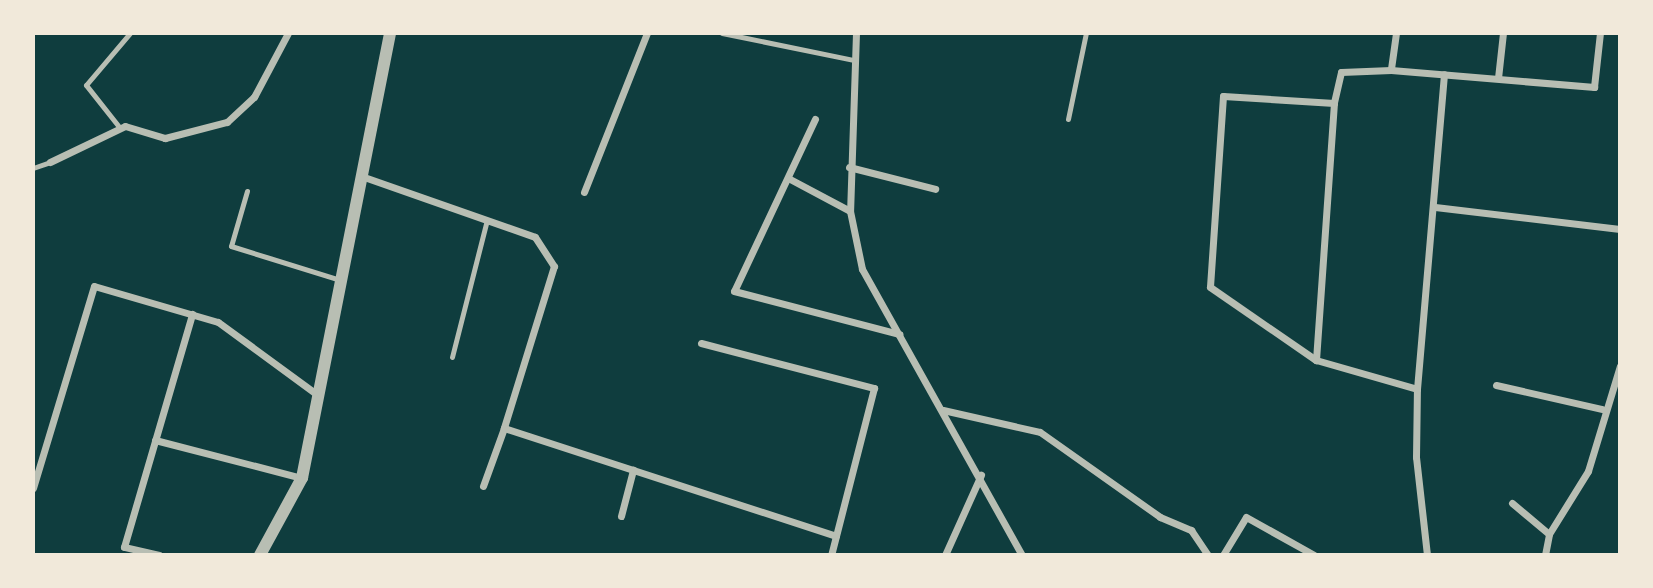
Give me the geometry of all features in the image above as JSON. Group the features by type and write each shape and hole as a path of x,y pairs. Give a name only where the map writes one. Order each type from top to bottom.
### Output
{"street":[{"path":"50,162 120,128 165,138 195,135 227,122 254,97 288,33"},
{"path":"260,555 302,478 364,177 390,33"},
{"path":"584,191 647,33"},
{"path":"856,33 849,167 850,211 862,269 981,475 1021,555"},
{"path":"1391,70 1396,33"},
{"path":"1498,78 1503,33"},
{"path":"1316,360 1334,103 1341,72 1391,70 1594,87 1600,33"},
{"path":"1427,555 1416,457 1417,389 1435,207 1444,74"},
{"path":"1334,103 1223,96 1210,287 1316,360 1417,389"},
{"path":"815,119 734,291 899,334"},
{"path":"849,167 935,189"},
{"path":"364,177 535,237 554,266 504,428 483,486"},
{"path":"788,178 850,211"},
{"path":"1435,207 1620,229"},
{"path":"33,488 94,286 218,322 319,396"},
{"path":"159,555 124,547 192,314"},
{"path":"701,343 874,388 831,555"},
{"path":"1545,555 1549,534 1588,471 1602,409 1620,366"},
{"path":"1496,385 1602,409"},
{"path":"943,410 1040,432 1160,517 1191,530 1208,555"},
{"path":"504,428 836,536"},
{"path":"155,440 302,478"},
{"path":"621,516 633,470"},
{"path":"945,555 981,475"},
{"path":"1512,503 1549,534"},
{"path":"1223,555 1246,517 1314,555"}],"lane":[{"path":"120,128 86,85 130,33"},
{"path":"722,33 854,60"},
{"path":"1068,119 1086,33"},
{"path":"33,167 50,162"},
{"path":"247,191 231,246 343,281"},
{"path":"452,357 487,220"}]}
